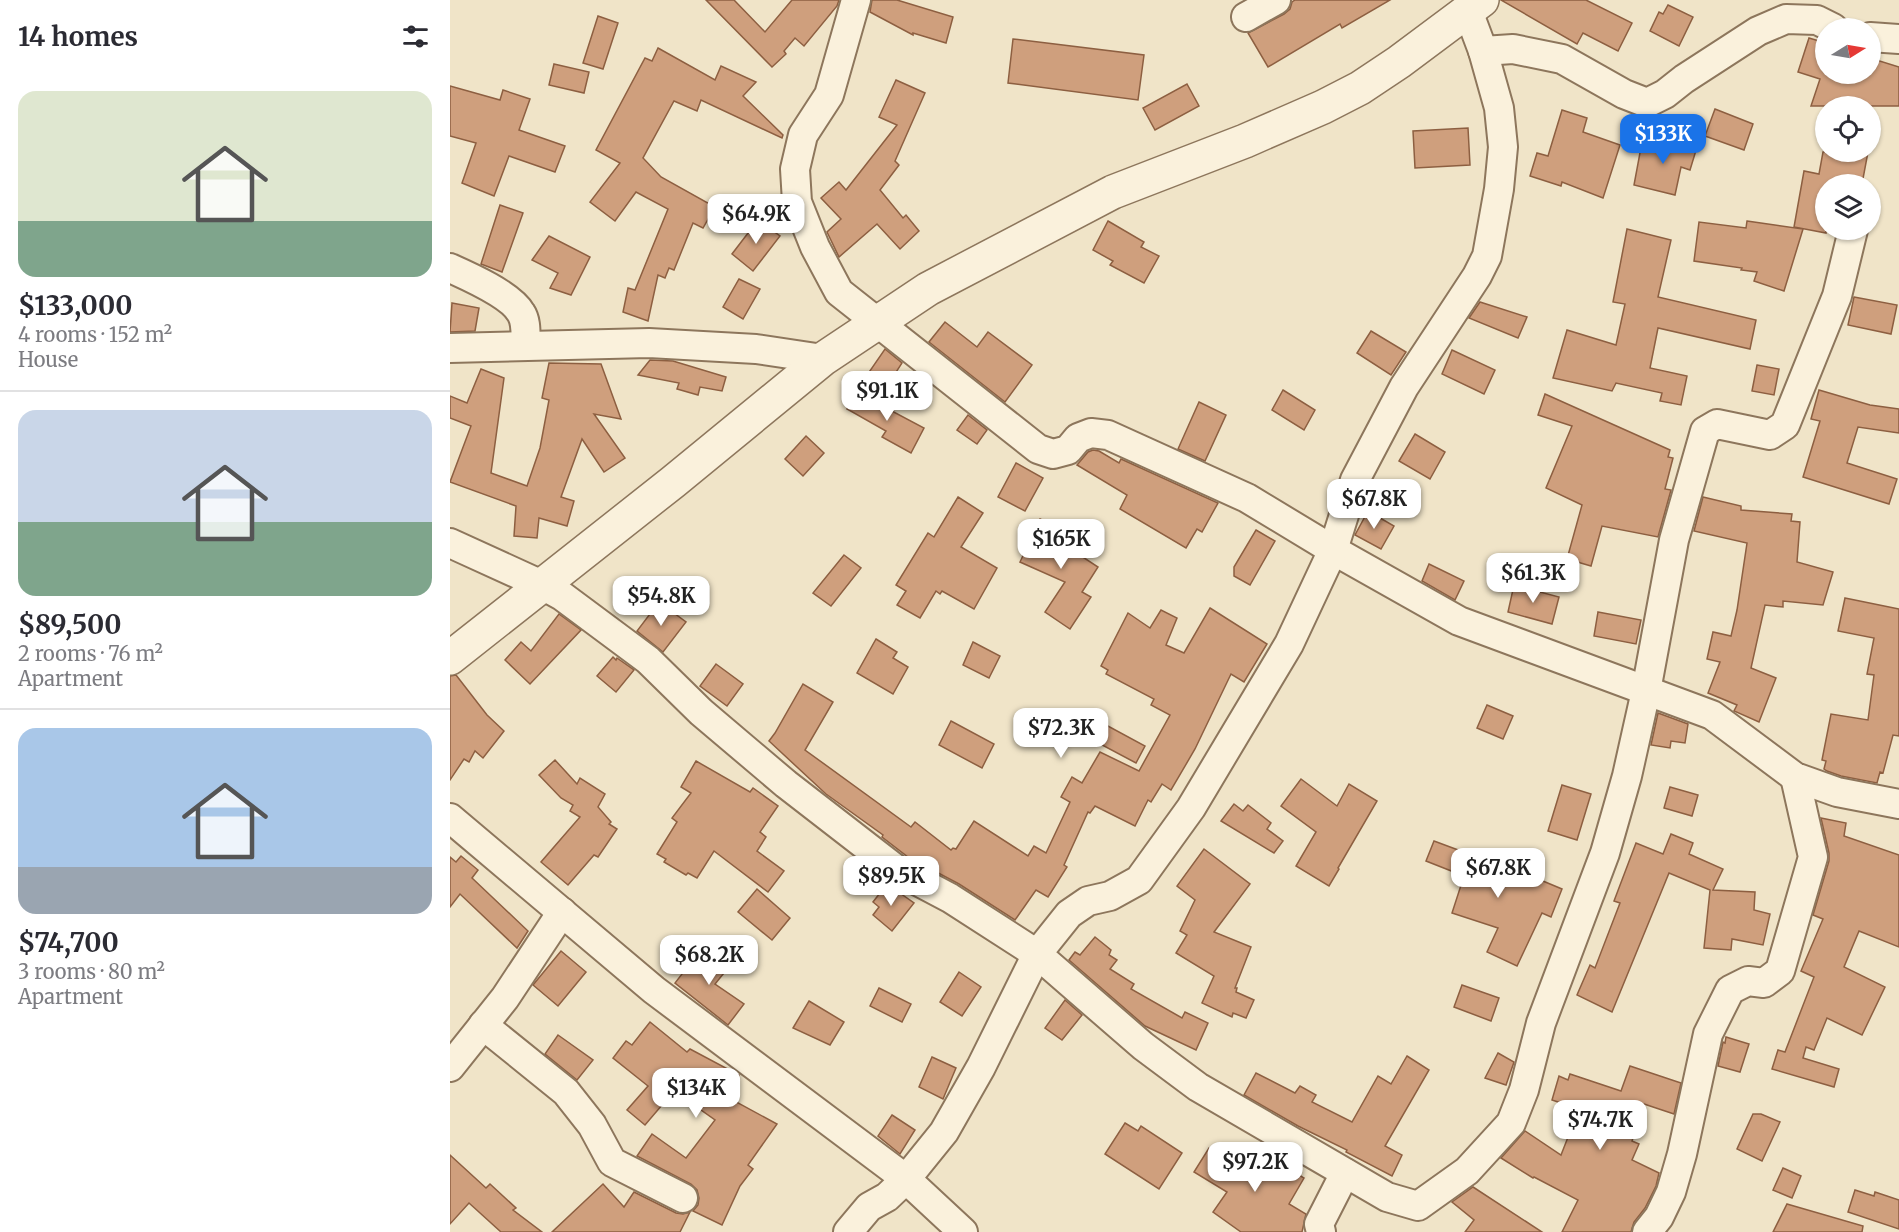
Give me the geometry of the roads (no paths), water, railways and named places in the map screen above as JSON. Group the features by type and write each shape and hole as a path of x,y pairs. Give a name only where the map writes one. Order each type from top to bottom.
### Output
{"street":[{"path":"856,0 829,95 803,135 795,169 797,202 815,247 839,292 1038,450 1053,454 1068,450 1078,438 1084,435 1092,433 1108,435 1247,498 1333,550 1459,621 1712,715 1794,777 1837,792 1899,804"},
{"path":"1246,17 1276,0"},
{"path":"450,658 673,482 823,359 928,289 1113,192 1245,141 1341,98 1399,62 1475,6 1499,108 1503,147 1499,189 1487,256 1477,276 1404,387 1355,480 1333,550 1289,644 1191,808 1139,880 1110,896 1088,901 1069,914 1037,954 981,1067 944,1132 906,1179 887,1197 869,1207 848,1232"},
{"path":"1484,51 1513,49 1562,59 1624,94 1647,103 1665,94 1758,31 1786,19 1815,20"},
{"path":"1881,38 1899,39"},
{"path":"450,543 562,596 648,660 701,712 786,784 897,870 950,898 1037,954 1143,1046 1198,1087 1387,1197 1418,1206 1467,1172 1511,1123 1524,1090 1541,1023 1605,853 1627,776 1646,691 1674,540 1705,431 1717,424 1770,435 1785,425 1837,296 1851,240"},
{"path":"450,267 512,302 521,312 526,345"},
{"path":"450,348 649,343 756,349 823,359"},
{"path":"1653,1230 1671,1192 1708,1034 1730,990 1748,981 1764,983 1780,971 1813,857 1794,777"},
{"path":"450,818 654,990 906,1179 963,1232"},
{"path":"450,1066 505,998 562,912"},
{"path":"483,1025 566,1092 592,1125 612,1162 682,1198"},
{"path":"1321,1232 1319,1224 1345,1173"}]}
